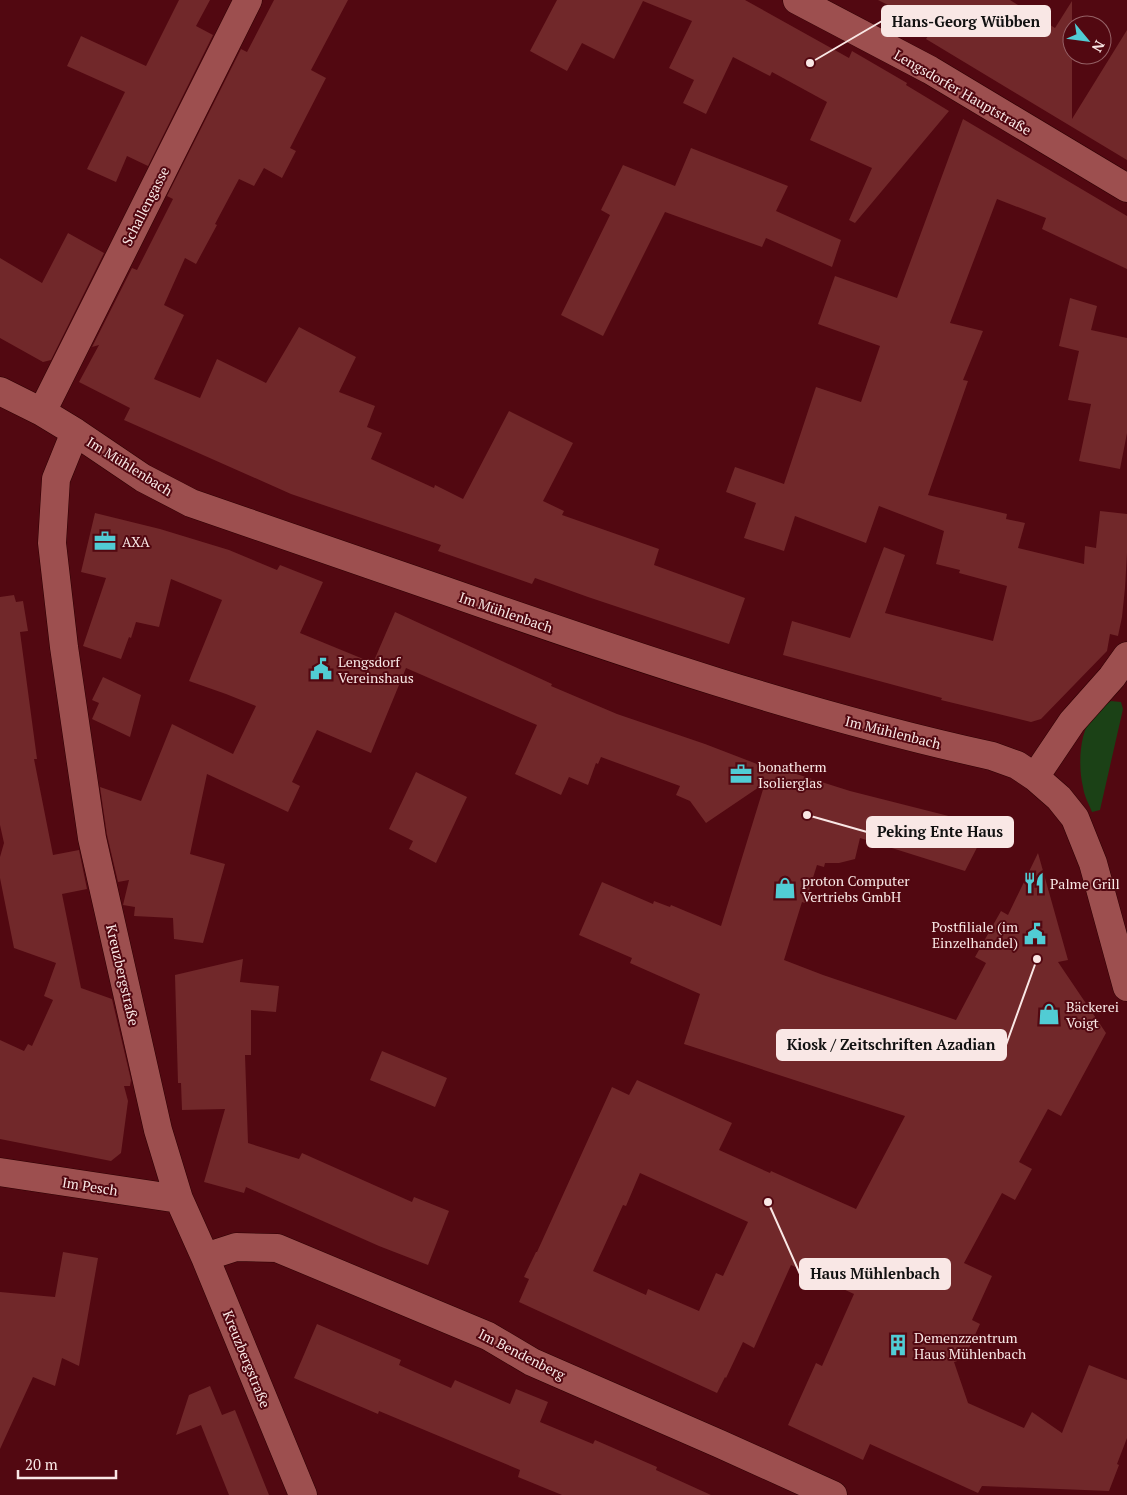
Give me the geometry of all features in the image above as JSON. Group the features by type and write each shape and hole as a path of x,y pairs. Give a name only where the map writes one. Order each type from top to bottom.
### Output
{"street":[{"name":"Schallengasse","path":"42,412 248,0"},
{"name":"Lengsdorfer Hauptstraße","path":"797,0 930,70 1126,185"},
{"name":"Im Mühlenbach","path":"0,391 42,412 143,478 191,503 716,682 831,716 992,756 1016,765 1035,777 1059,798 1075,818 1093,863 1127,987"},
{"name":"Kreuzbergstraße","path":"75,432 56,479 52,543 64,647 92,838 158,1130 180,1199 303,1495"},
{"path":"1035,777 1072,722 1112,677 1127,656"},
{"name":"Im Pesch","path":"0,1172 180,1199"},
{"name":"Im Bendenberg","path":"205,1257 236,1247 277,1248 488,1336 532,1362 833,1495"}],"green space":[{"path":"1111,701 1121,702 1123,709 1100,810 1092,812 1084,794 1081,779 1082,740 1088,723 1093,716"}],"building":[{"path":"179,0 210,0 196,26 213,35 148,166 127,156 116,182 87,169 125,92 67,66 81,36 146,66"},
{"path":"274,0 348,0 311,70 326,78 290,148 296,151 282,178 264,168 254,186 239,179 196,264 185,258 164,305 184,315 154,379 200,398 217,359 266,383 299,327 356,357 339,392 375,406 367,427 382,433 371,459 434,488 435,485 463,499 509,411 573,443 543,501 564,511 562,515 659,549 654,565 745,598 729,644 535,578 532,584 438,551 441,545 291,494 124,420 130,408 79,382 99,345 92,347 132,268 137,270 173,199 167,196 241,49 247,52"},
{"path":"557,0 745,0 849,58 852,51 907,83 906,85 949,111 855,223 849,220 872,168 810,140 827,102 772,72 770,76 733,57 706,114 683,103 694,80 669,68 692,21 643,1 614,59 582,43 567,71 530,51"},
{"path":"878,0 1010,0 1055,28 1062,17 1062,65 1072,65 1072,119 1105,65 1112,65 1112,54 1127,30 1127,160 926,39 934,28"},
{"path":"1072,1 1072,15 1063,15"},
{"path":"963,119 1127,216 1127,269 1042,229 1046,218 997,199 950,323 983,331 963,380 968,381 928,495 1007,514 1006,519 1025,523 1018,548 1084,564 1085,546 1096,548 1100,511 1127,514 1125,588 1118,636 1110,634 1107,651 1041,719 1031,722 941,700 942,698 783,655 792,621 850,638 884,547 905,555 885,613 993,641 1007,586 959,573 960,570 936,564 944,531 879,506 866,543 795,516 784,551 744,538 756,503 726,492 735,467 784,484 816,387 861,402 880,346 818,324 835,276 897,298"},
{"path":"691,148 788,186 776,211 841,240 832,267 766,238 762,247 665,212 603,336 561,315 610,215 601,210 623,165 675,186"},
{"path":"68,233 104,253 51,360 43,362 0,338 0,258 42,283"},
{"path":"1070,298 1097,306 1091,330 1127,338 1127,433 1120,469 1079,461 1091,404 1068,400 1079,351 1059,346"},
{"path":"95,513 160,529 229,550 277,570 280,565 323,582 300,633 373,663 395,612 552,684 551,686 617,714 705,744 770,769 771,766 850,791 988,826 965,871 860,838 855,859 839,863 825,863 824,867 817,865 805,903 802,902 784,960 956,1020 986,963 975,957 1001,911 1008,915 1038,853 1068,960 1058,962 1106,1033 1061,1116 1048,1109 1019,1162 1032,1169 1015,1200 1002,1193 964,1263 992,1276 972,1320 980,1324 964,1359 954,1362 968,1403 1024,1428 1032,1412 1062,1433 1089,1365 1127,1380 1127,1438 1109,1491 982,1486 978,1493 870,1444 863,1460 788,1425 816,1363 822,1366 854,1294 791,1265 754,1348 743,1342 717,1393 519,1302 529,1279 524,1277 612,1087 629,1095 637,1080 732,1123 719,1150 856,1209 905,1116 684,1044 700,994 630,963 632,958 579,935 602,882 653,904 654,901 670,907 671,905 721,926 765,783 706,823 690,801 676,795 680,786 601,757 598,764 596,763 588,785 569,777 561,795 515,774 537,725 406,668 371,753 317,730 292,782 300,786 288,812 207,774 190,854 225,864 203,943 174,939 173,918 134,916 135,907 123,905 129,880 118,882 107,835 100,787 141,801 172,724 233,754 256,706 189,681 222,600 171,579 159,627 136,622 121,659 83,646 106,578 81,572","holes":["640,1173 748,1222 723,1276 716,1273 699,1311 648,1289 646,1295 593,1271 623,1205 626,1206"]},
{"path":"14,595 16,602 23,601 28,631 20,632 37,759 34,759 53,855 79,850 87,889 62,894 81,988 112,999 131,1080 130,1086 124,1086 128,1101 121,1153 111,1161 0,1139 0,1040 24,1051 28,1044 32,1046 53,1000 44,996 56,963 14,948 0,878 0,857 4,843 0,825 0,597"},
{"path":"103,677 141,695 130,737 92,719 99,703 92,700"},
{"path":"416,772 467,797 436,863 409,849 413,841 389,829"},
{"path":"243,959 240,982 279,986 276,1012 251,1010 251,1055 245,1055 248,1143 299,1159 302,1153 412,1202 414,1197 449,1211 428,1265 379,1246 246,1187 244,1193 204,1182 225,1109 182,1110 181,1083 178,1083 175,975"},
{"path":"382,1051 447,1078 435,1107 370,1080"},
{"path":"63,1252 98,1258 79,1366 62,1358 55,1386 33,1377 0,1449 0,1292 55,1297"},
{"path":"317,1324 401,1360 399,1365 451,1388 455,1380 510,1404 516,1389 548,1402 540,1422 593,1444 595,1440 657,1467 656,1470 711,1495 562,1495 518,1477 520,1470 379,1411 378,1414 294,1378"},
{"path":"210,1386 222,1415 235,1410 269,1495 229,1495 201,1425 176,1435 189,1395"}],"place":[{"name":"Hans-Georg Wübben","path":"810,63"},
{"name":"AXA","path":"105,541"},
{"name":"Lengsdorf Vereinshaus","path":"321,669"},
{"name":"bonatherm Isolierglas","path":"741,774"},
{"name":"Peking Ente Haus","path":"807,815"},
{"name":"Palme Grill","path":"1034,883"},
{"name":"proton Computer Vertriebs GmbH","path":"785,888"},
{"name":"Postfiliale (im Einzelhandel)","path":"1035,934"},
{"name":"Kiosk / Zeitschriften Azadian","path":"1037,959"},
{"name":"Bäckerei Voigt","path":"1049,1014"},
{"name":"Haus Mühlenbach","path":"768,1202"},
{"name":"Demenzzentrum Haus Mühlenbach","path":"898,1345"}]}
